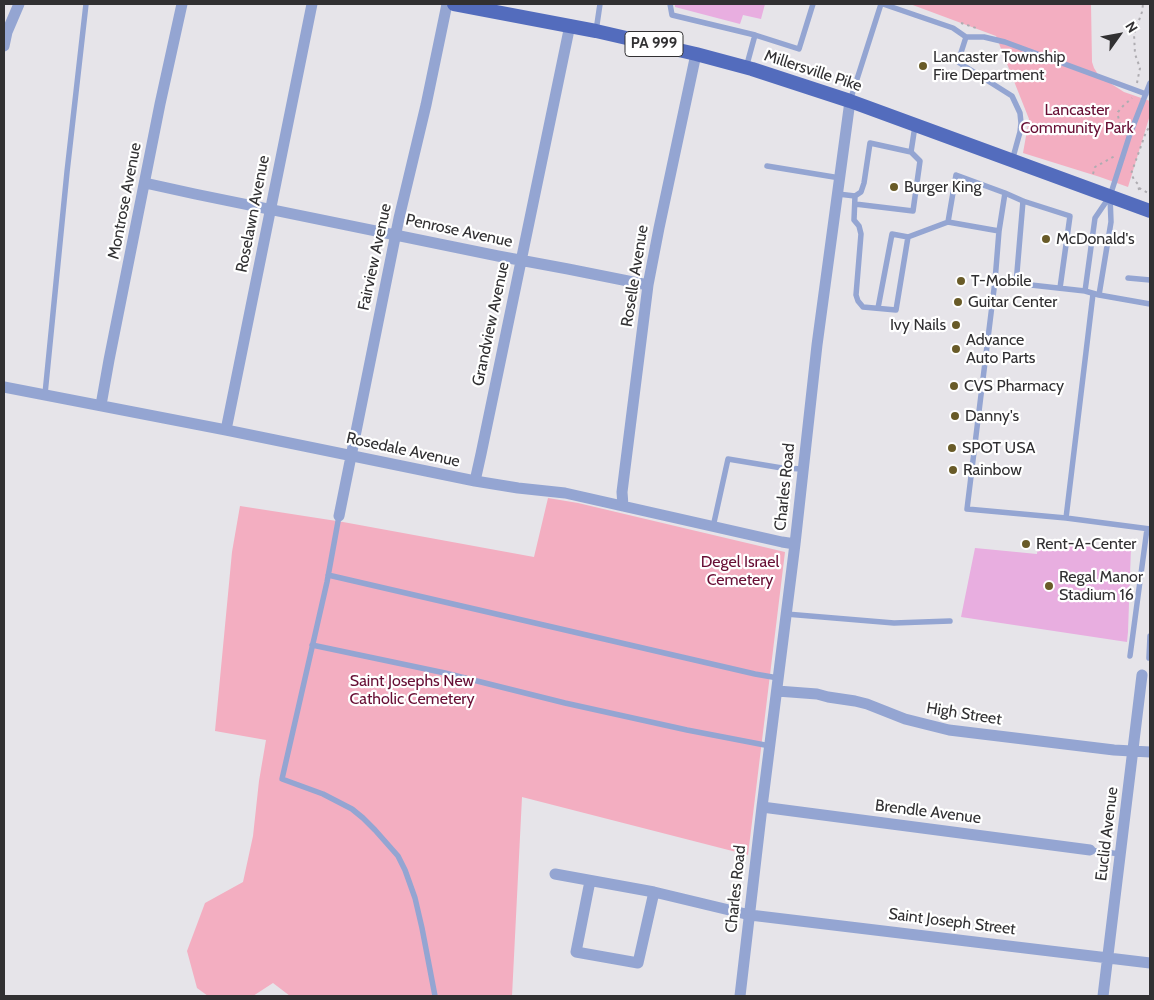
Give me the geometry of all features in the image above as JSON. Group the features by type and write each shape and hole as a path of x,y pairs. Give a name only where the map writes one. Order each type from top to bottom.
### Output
{"main road":[{"name":"Millersville Pike","path":"454,4 596,31 696,54 746,68 850,101 1150,211"}],"street":[{"path":"4,46 6,32 19,4"},
{"name":"Montrose Avenue","path":"101,405 160,104 182,4"},
{"name":"Roselawn Avenue","path":"226,430 312,4"},
{"name":"Fairview Avenue","path":"339,516 399,218 426,105 447,4"},
{"name":"Grandview Avenue","path":"475,481 570,26"},
{"name":"Roselle Avenue","path":"623,506 622,492 648,286 696,54"},
{"name":"Charles Road","path":"740,996 795,544 817,345 850,101"},
{"name":"Penrose Avenue","path":"145,183 648,286"},
{"name":"Rosedale Avenue","path":"4,387 475,481 565,493 795,544"},
{"name":"Euclid Avenue","path":"1103,996 1142,675"},
{"name":"High Street","path":"777,691 817,694 855,701 905,719 949,730 1114,750 1150,752"},
{"name":"Brendle Avenue","path":"762,807 1090,850"},
{"name":"Saint Joseph Street","path":"555,874 654,892 750,915 1150,963"},
{"path":"590,881 576,952 638,963 654,892"}],"lane":[{"path":"45,394 86,4"},
{"path":"596,31 600,4"},
{"path":"670,4 672,15 755,35 799,50 813,4"},
{"path":"850,101 882,4 953,28 966,37 984,37 1005,42 1146,94"},
{"path":"746,68 755,35"},
{"path":"966,37 958,62 1012,96 1020,113 1020,132 1012,161"},
{"path":"1085,291 1095,218 1110,196 1130,134 1150,84"},
{"path":"911,152 915,126"},
{"path":"838,194 855,196 861,192 870,143 911,152 920,160 913,212 856,204"},
{"path":"767,166 840,178"},
{"path":"948,222 956,175 1023,201 1070,216 1060,288"},
{"path":"1005,193 999,231 996,281 967,509 1066,518 1149,529 1130,656"},
{"path":"855,196 854,220 859,226 861,234 856,295 863,307 896,310 908,237"},
{"path":"1066,518 1096,294 1111,222 1110,196"},
{"path":"1016,284 1023,201"},
{"path":"878,308 892,234 908,237 948,222 999,231"},
{"path":"1128,278 1150,280"},
{"path":"996,281 1085,291 1150,304"},
{"path":"712,527 728,460 782,468 803,469"},
{"path":"339,516 328,575 282,779 323,794 352,809 375,830 398,856 415,898 436,996"},
{"path":"328,575 778,678"},
{"path":"786,614 894,623 950,621"},
{"path":"1149,658 1150,636"},
{"path":"312,645 445,673 565,703 687,730 770,746"},
{"path":"1090,850 1120,854"}],"path":[{"path":"1136,84 1140,68 1135,54 1134,34 1144,9 1144,4"},
{"path":"1122,132 1118,112 1135,95"},
{"path":"1150,126 1146,132 1131,174 1139,189 1150,194"},
{"path":"1093,174 1095,167 1113,157 1116,148"}],"green space":[{"name":"Lancaster Community Park","path":"910,4 1091,4 1092,62 1094,68 1099,76 1124,92 1150,101 1150,115 1128,187 1023,153 1029,119 996,36"},
{"name":"Saint Josephs New Catholic Cemetery","path":"548,498 578,503 785,552 748,855 522,797 512,996 290,996 273,983 253,996 208,996 197,988 187,951 205,903 243,882 253,836 266,740 215,731 232,552 240,506 343,522 534,557"}],"building":[{"path":"675,4 765,4 761,19 743,15 740,24 675,7"},
{"name":"Regal Manor Stadium 16","path":"1038,543 1131,547 1127,642 961,617 975,548 1037,554"}],"place":[{"name":"Lancaster Township Fire Department","path":"923,66"},
{"name":"Burger King","path":"894,187"},
{"name":"McDonald's","path":"1046,239"},
{"name":"T-Mobile","path":"961,281"},
{"name":"Guitar Center","path":"958,302"},
{"name":"Ivy Nails","path":"956,325"},
{"name":"Advance Auto Parts","path":"956,349"},
{"name":"CVS Pharmacy","path":"954,386"},
{"name":"Danny's","path":"955,416"},
{"name":"SPOT USA","path":"952,448"},
{"name":"Rainbow","path":"953,470"},
{"name":"Rent-A-Center","path":"1026,544"},
{"name":"Regal Manor Stadium 16","path":"1049,586"}],"park label":[{"name":"Degel Israel Cemetery","path":"740,571"}]}
